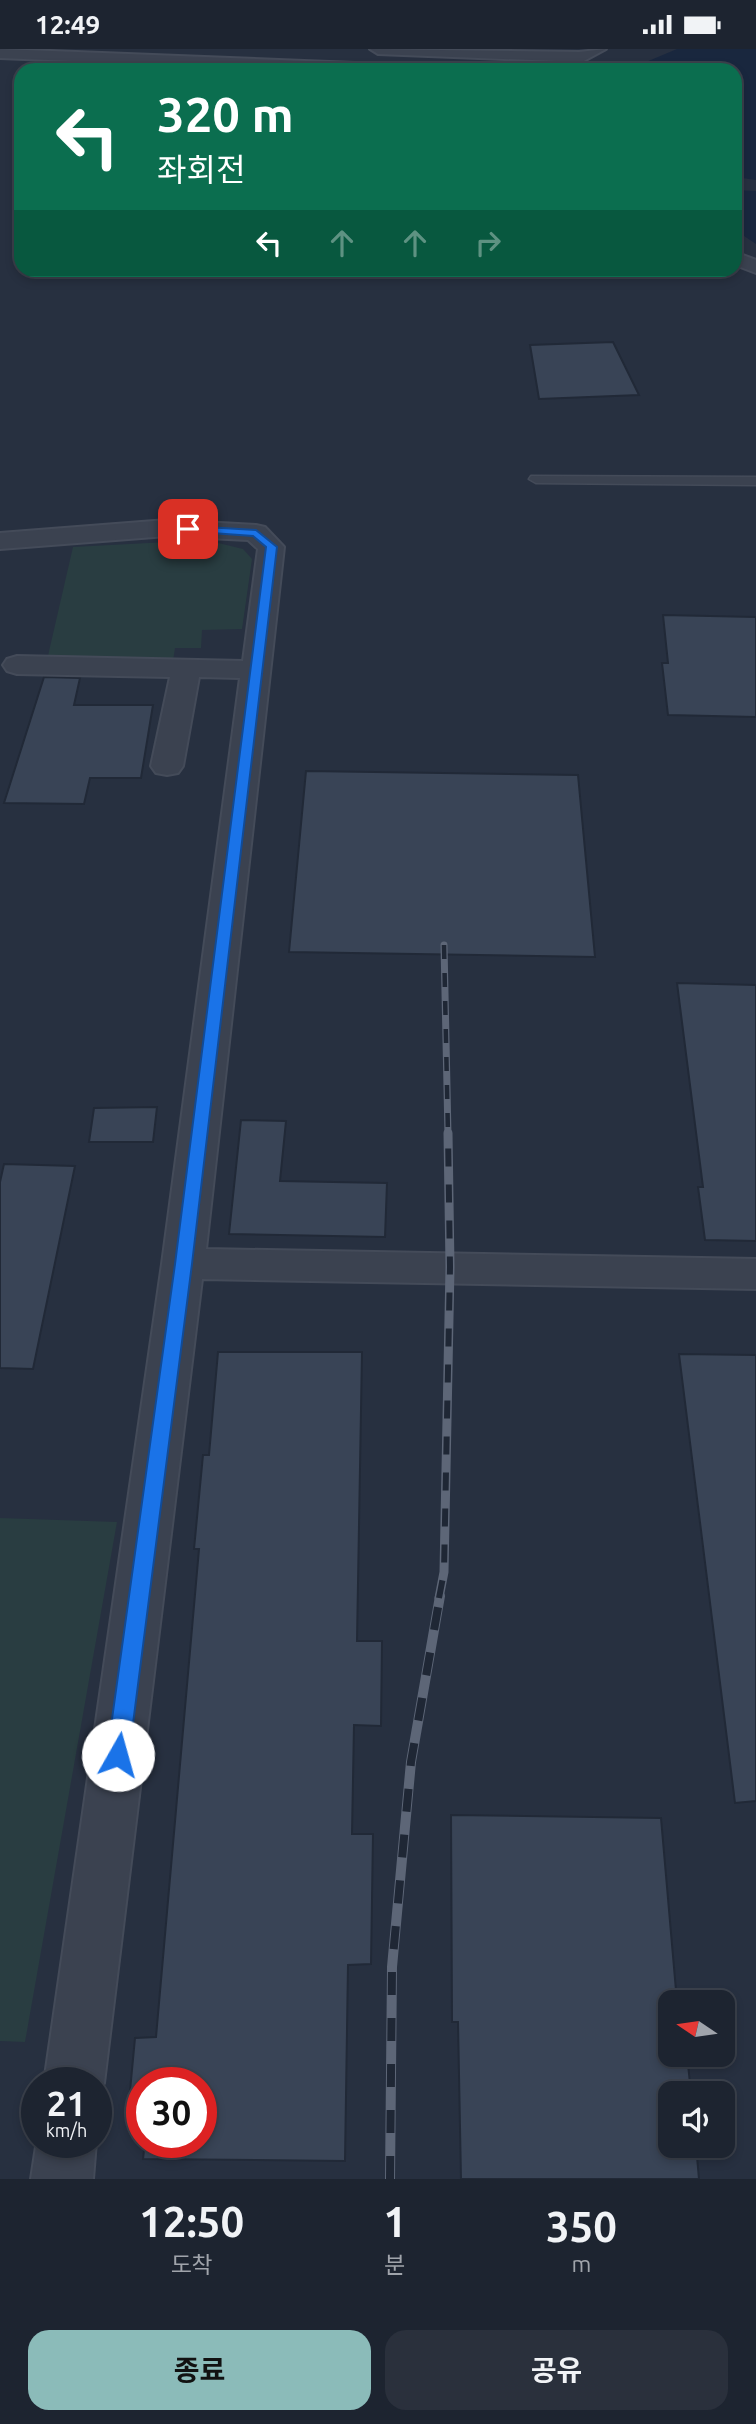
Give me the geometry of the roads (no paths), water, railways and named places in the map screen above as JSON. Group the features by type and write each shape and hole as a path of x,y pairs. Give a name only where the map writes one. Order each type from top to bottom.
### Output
{"street":[{"path":"378,49 571,57 591,55 598,49"},
{"path":"0,53 239,63"},
{"path":"558,63 571,57"},
{"path":"0,541 167,528 256,533 271,547 183,1264 76,2067"},
{"path":"17,665 258,670"},
{"path":"167,766 186,669"},
{"path":"183,1264 756,1274"},
{"path":"61,2179 64,2158"}],"lane":[{"path":"536,479 756,481"}],"water":[{"path":"677,49 756,49 756,180 742,178 742,63 644,63"},
{"path":"742,190 756,191 756,244 742,235"}],"railway":[{"path":"444,945 448,1135"},
{"path":"439,1598 444,1572 450,1267 448,1133"},
{"path":"390,2179 392,1967 411,1762 440,1596"}]}
